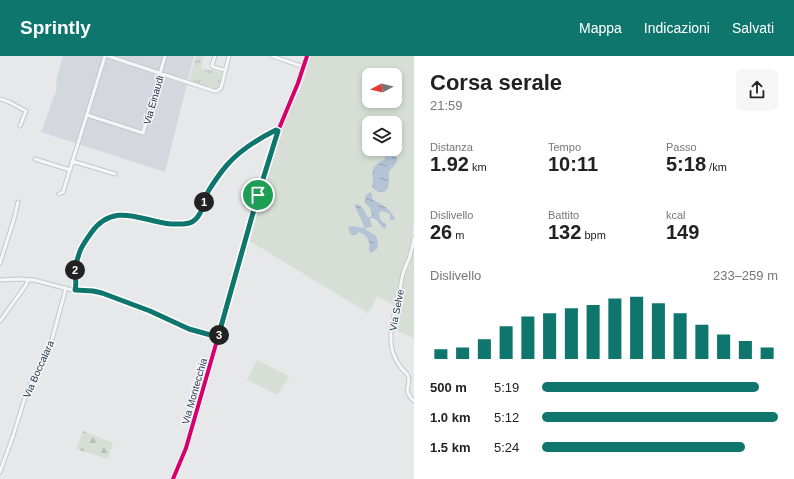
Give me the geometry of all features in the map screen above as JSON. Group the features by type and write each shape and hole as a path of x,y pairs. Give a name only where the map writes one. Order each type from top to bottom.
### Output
{"street":[{"path":"59,194 63,192 106,56 217,91 221,88 229,56"},
{"name":"Via Einaudi","path":"87,115 143,133 165,56"},
{"path":"215,56 212,65 213,67 225,70"},
{"path":"272,56 304,67"},
{"name":"Via Montecchia","path":"173,479 186,448 258,195 278,131 298,83 307,56"},
{"path":"0,99 26,111 20,126"},
{"path":"75,290 75,268 80,251 85,241 101,221 109,217 126,214 167,223 192,223 198,218 209,190 227,165 251,144 276,130 278,131"},
{"path":"35,159 70,170"},
{"path":"72,161 115,174"},
{"path":"0,263 18,202"},
{"name":"Via Selve","path":"414,238 402,279 391,330 392,351 408,376 407,391 414,401"},
{"path":"0,280 10,279 40,281 75,290 102,293 150,311 189,329 218,337"},
{"path":"0,321 28,280"},
{"name":"Via Boccalara","path":"0,472 27,391 50,346 66,288"}],"shaded area":[{"path":"63,56 194,56 165,172 41,132 56,91 57,76"}],"green space":[{"path":"196,56 204,56 201,68 223,73 218,88 215,89 189,80"},
{"path":"311,56 414,56 414,222 409,253 400,278 395,306 377,296 368,313 250,241 263,190 285,120 302,86"},
{"path":"414,248 414,338 395,330 403,288 403,280"},
{"path":"257,360 289,376 278,395 247,380"},
{"path":"83,431 113,443 108,459 76,449"}],"water":[{"path":"386,156 395,156 397,158 395,164 389,172 389,182 386,191 379,192 372,186 372,174 374,167 384,160"},
{"path":"370,192 373,200 389,210 394,216 395,220 390,220 390,214 383,211 379,212 380,220 386,224 385,229 376,220 372,218 370,219 372,227 367,227 365,229 376,236 378,241 377,249 371,253 369,251 369,242 367,237 359,232 354,235 350,234 348,227 364,227 356,208 356,204 362,207 368,217 372,216 370,208 364,202 365,196"}],"cycle path":[{"path":"173,479 186,448 265,170 278,131 298,83 307,56"},
{"path":"75,290 75,269 78,256 91,231 103,220 113,215 123,214 171,223 192,223 199,215 208,193 229,164 254,142 270,133 278,131"}],"route":[{"path":"276,130 278,131 258,195 218,337 189,329 150,311 102,293 75,290 75,268 80,251 85,241 101,221 105,218 126,214 167,223 192,223 198,218 209,190 231,160 251,144 276,130"}]}
